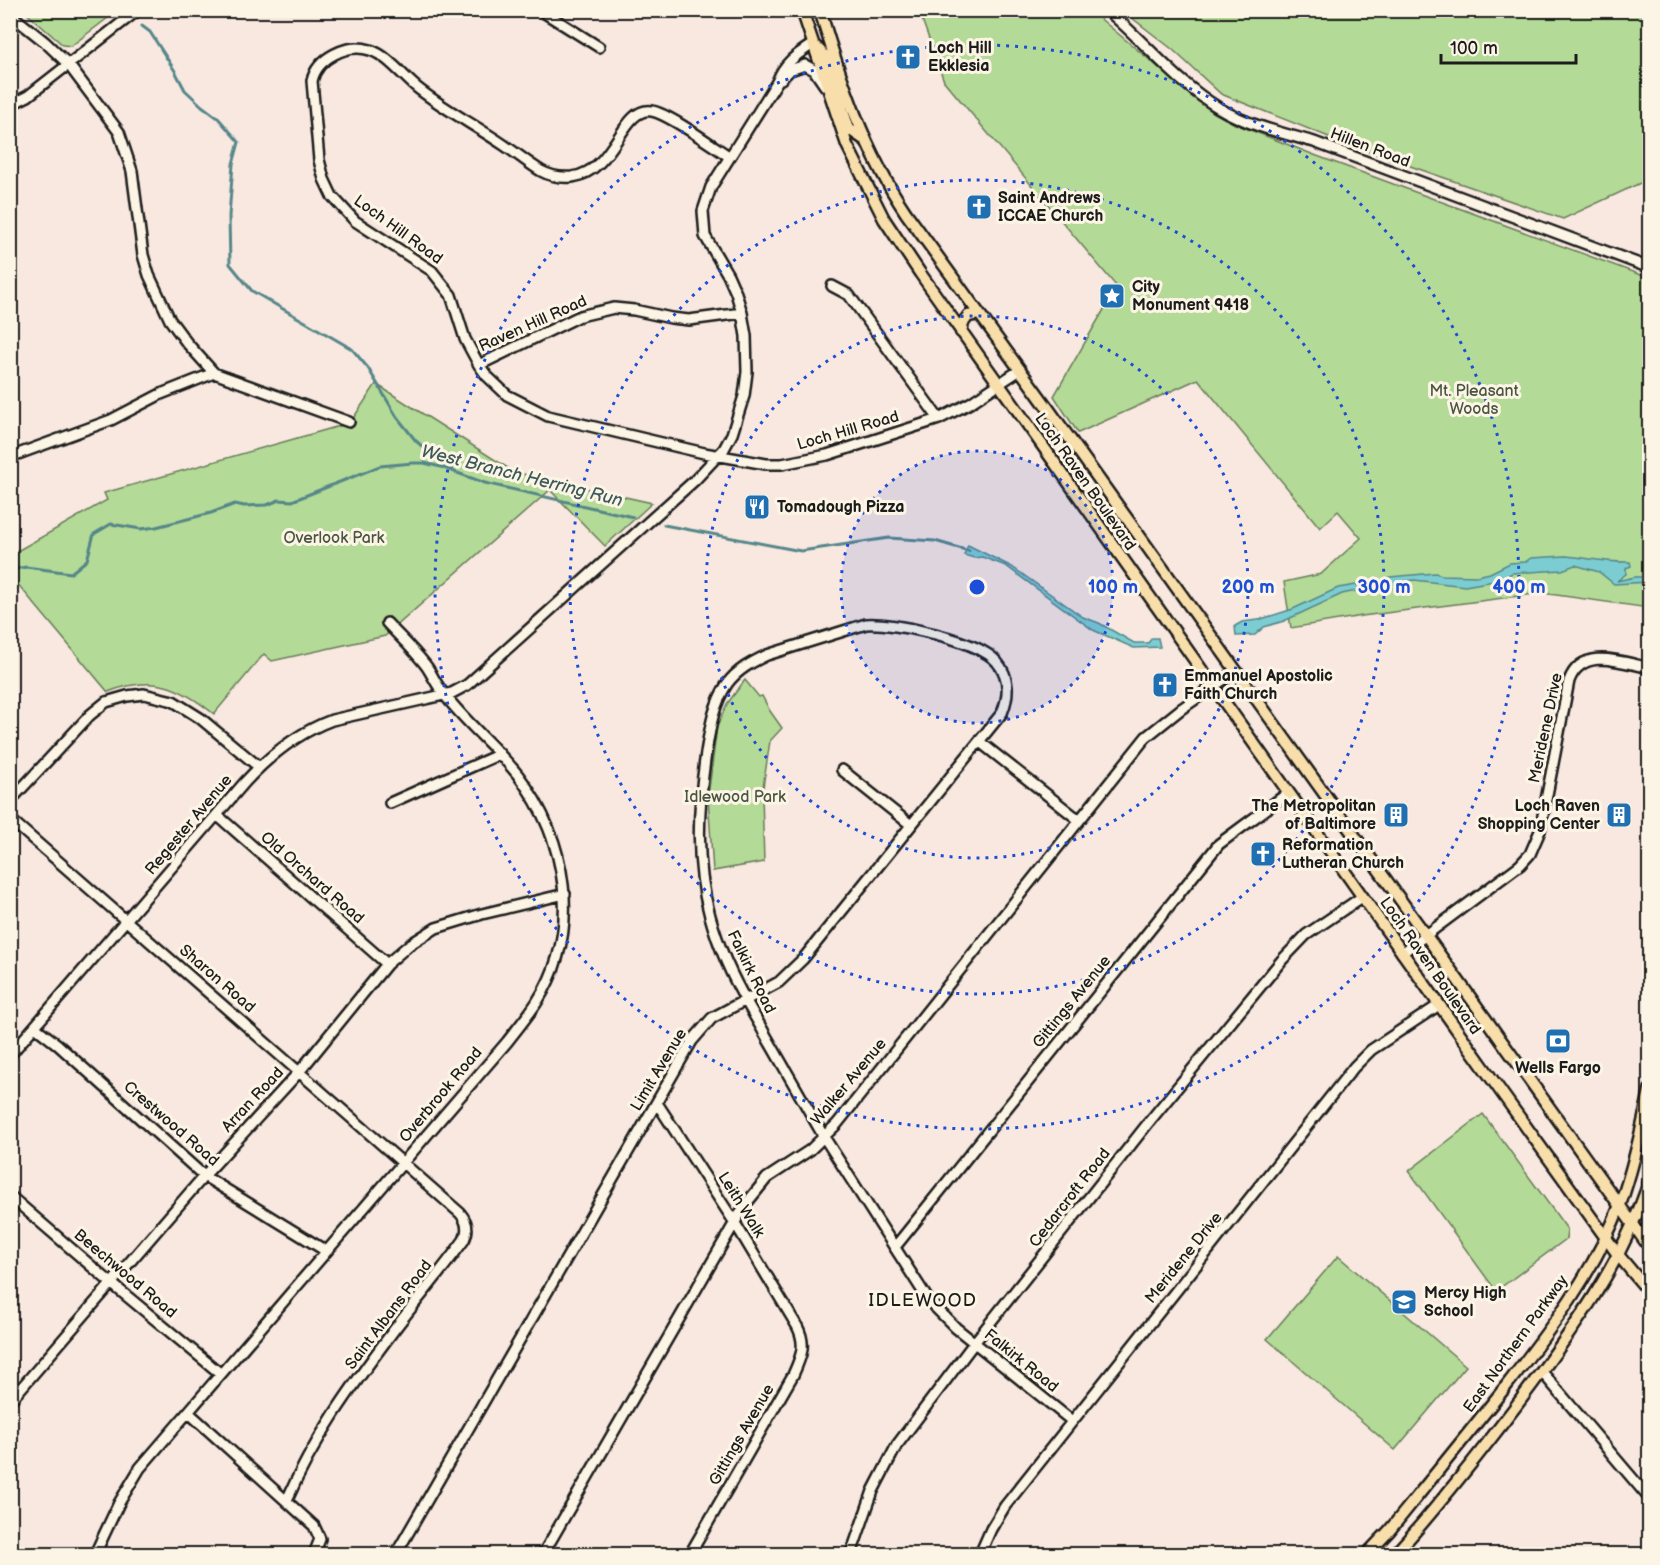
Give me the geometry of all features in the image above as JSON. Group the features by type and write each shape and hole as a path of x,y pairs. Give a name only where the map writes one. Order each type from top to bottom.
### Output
{"main road":[{"name":"Loch Raven Boulevard","path":"802,10 847,145 880,211 920,273 1439,1005 1619,1256 1650,1293"},
{"name":"Loch Raven Boulevard","path":"820,10 865,140 887,185 1650,1248"},
{"path":"826,10 827,35"},
{"path":"813,44 824,55 849,129 865,140"},
{"path":"962,332 963,323 968,316 979,314"},
{"name":"East Northern Parkway","path":"1367,1554 1389,1531 1537,1347 1577,1288 1606,1236 1619,1206 1637,1148 1650,1090"},
{"path":"1395,1554 1454,1484 1542,1372 1581,1317 1619,1256 1650,1179"}],"street":[{"path":"10,105 29,95 138,10"},
{"path":"540,10 599,47"},
{"name":"Hillen Road","path":"1107,10 1183,80 1226,112 1274,131 1314,142 1650,268"},
{"path":"10,14 68,64 119,132 132,171 143,255 149,275 170,320 181,335 214,373 349,422"},
{"name":"Regester Avenue","path":"10,1055 259,767 279,749 319,724 346,715 443,693 452,693 467,684 695,480 724,449 732,434 744,396 747,372 746,336 736,293 705,236 703,224 706,199 711,187 777,82 785,64 813,44"},
{"name":"Loch Hill Road","path":"730,157 668,118 646,111 637,114 628,122 600,164 575,176 554,176 539,170 428,96 376,53 364,49 348,50 322,63 314,75 313,93 319,160 329,189 345,213 424,266 440,280 451,295 465,339 479,365 495,385 507,395 548,416 717,455 774,465 827,455 939,419 1020,370"},
{"name":"Regester Avenue","path":"777,82 790,70 805,65 814,70 828,90"},
{"path":"832,286 849,295 939,419"},
{"name":"Raven Hill Road","path":"479,365 580,316 603,310 614,308 634,310 689,320 742,313"},
{"path":"10,457 111,420 161,394 214,373"},
{"name":"Overbrook Road","path":"95,1554 133,1478 512,1035 538,1000 551,972 564,930 565,894 558,854 542,814 517,774 443,693 426,667 387,623"},
{"name":"Falkirk Road","path":"998,663 987,653 940,636 876,623 856,626 752,662 732,678 711,720 701,793 699,842 709,914 726,963 824,1137 929,1301 974,1343 1072,1421"},
{"name":"Meridene Drive","path":"1402,953 1492,888 1530,854 1540,831 1572,672 1588,660 1598,659 1650,668"},
{"name":"Limit Avenue","path":"396,1554 692,1041 712,1018 779,982 803,959 980,742 1006,704 1007,683 998,663"},
{"name":"Walker Avenue","path":"543,1554 745,1205 767,1178 797,1159 824,1137 844,1115 1146,736 1236,671"},
{"path":"10,801 90,714 106,702 127,696 144,694 173,701 200,718 259,767"},
{"path":"980,742 1079,820"},
{"path":"390,803 500,754"},
{"path":"842,770 911,825"},
{"name":"Gittings Avenue","path":"895,1247 1219,844 1288,793"},
{"name":"Old Orchard Road","path":"217,815 387,964"},
{"name":"Sharon Road","path":"10,819 403,1163"},
{"name":"Arran Road","path":"12,1395 204,1176 300,1071 387,964 416,940 436,928 482,914 565,894"},
{"name":"Cedarcroft Road","path":"851,1554 873,1491 897,1445 974,1343 1149,1122 1282,960 1306,935 1362,897"},
{"name":"Meridene Drive","path":"980,1554 1005,1506 1354,1066 1371,1050 1439,1005"},
{"name":"Crestwood Road","path":"35,1027 204,1176 326,1251"},
{"name":"Leith Walk","path":"657,1102 735,1223 797,1326"},
{"name":"Saint Albans Road","path":"287,1500 312,1449 390,1335 466,1235 467,1226 464,1217 403,1163"},
{"name":"Beechwood Road","path":"10,1196 220,1374"},
{"name":"Gittings Avenue","path":"690,1554 796,1368 803,1352 797,1326"},
{"path":"1542,1372 1650,1499"},
{"path":"188,1412 287,1500 318,1532 320,1542 314,1554"}],"green space":[{"path":"24,11 117,11 71,46 63,45"},
{"name":"Mt. Pleasant Woods","path":"919,11 1091,11 1213,112 1235,124 1649,278 1649,608 1542,593 1362,616 1291,628 1284,582 1321,574 1361,538 1338,511 1320,528 1198,379 1078,433 1054,396 1117,287 944,81"},
{"path":"1123,11 1649,11 1649,179 1563,219 1344,143 1221,94 1172,49"},
{"name":"Overlook Park","path":"376,384 514,472 652,503 605,546 550,490 385,636 272,661 264,654 214,714 189,696 164,686 138,684 108,692 11,576 10,552 19,550 107,500 104,493 350,423"},
{"name":"Idlewood Park","path":"745,680 759,697 762,696 782,728 770,741 762,794 764,862 713,871 708,797 717,727 727,704"},
{"path":"1483,1114 1567,1229 1566,1239 1496,1291 1409,1171"},
{"path":"1338,1256 1466,1366 1395,1450 1267,1339"}],"water":[{"path":"968,545 1012,567 1083,617 1099,623 1134,643 1148,643 1152,638 1158,638 1160,647 1134,648 1093,630 1006,566 982,557 974,558 964,555"},
{"path":"1566,556 1630,562 1631,566 1626,568 1626,574 1617,581 1649,577 1649,582 1614,584 1599,572 1575,565 1562,570 1512,573 1500,580 1465,586 1414,580 1395,583 1388,590 1342,594 1284,621 1264,627 1255,635 1236,636 1235,626 1242,622 1258,620 1293,609 1338,588 1381,581 1390,577 1435,573 1477,576 1490,573 1510,563 1525,562 1531,558"}],"waterway":[{"path":"142,26 150,32 185,90 218,118 239,142 233,164 229,216 230,264 252,291 352,349 368,368 397,417 416,441 437,459 452,468"},
{"name":"West Branch Herring Run","path":"10,570 26,567 71,573 87,560 94,534 111,524 141,529 211,513 235,504 267,505 279,500 292,501 380,466 413,463 441,467 485,483 633,517"},
{"name":"West Branch Herring Run","path":"664,525 801,551 889,538 935,541 969,551"}],"place":[{"name":"Loch Hill Ekklesia","path":"908,57"},
{"name":"Saint Andrews ICCAE Church","path":"979,207"},
{"name":"City Monument 9418","path":"1112,296"},
{"name":"Tomadough Pizza","path":"757,507"},
{"name":"Emmanuel Apostolic Faith Church","path":"1165,685"},
{"name":"The Metropolitan of Baltimore","path":"1396,815"},
{"name":"Loch Raven Shopping Center","path":"1619,815"},
{"name":"Reformation Lutheran Church","path":"1263,854"},
{"name":"Wells Fargo","path":"1558,1041"},
{"name":"Mercy High School","path":"1404,1302"}],"district":[{"name":"IDLEWOOD","path":"923,1300"}]}
